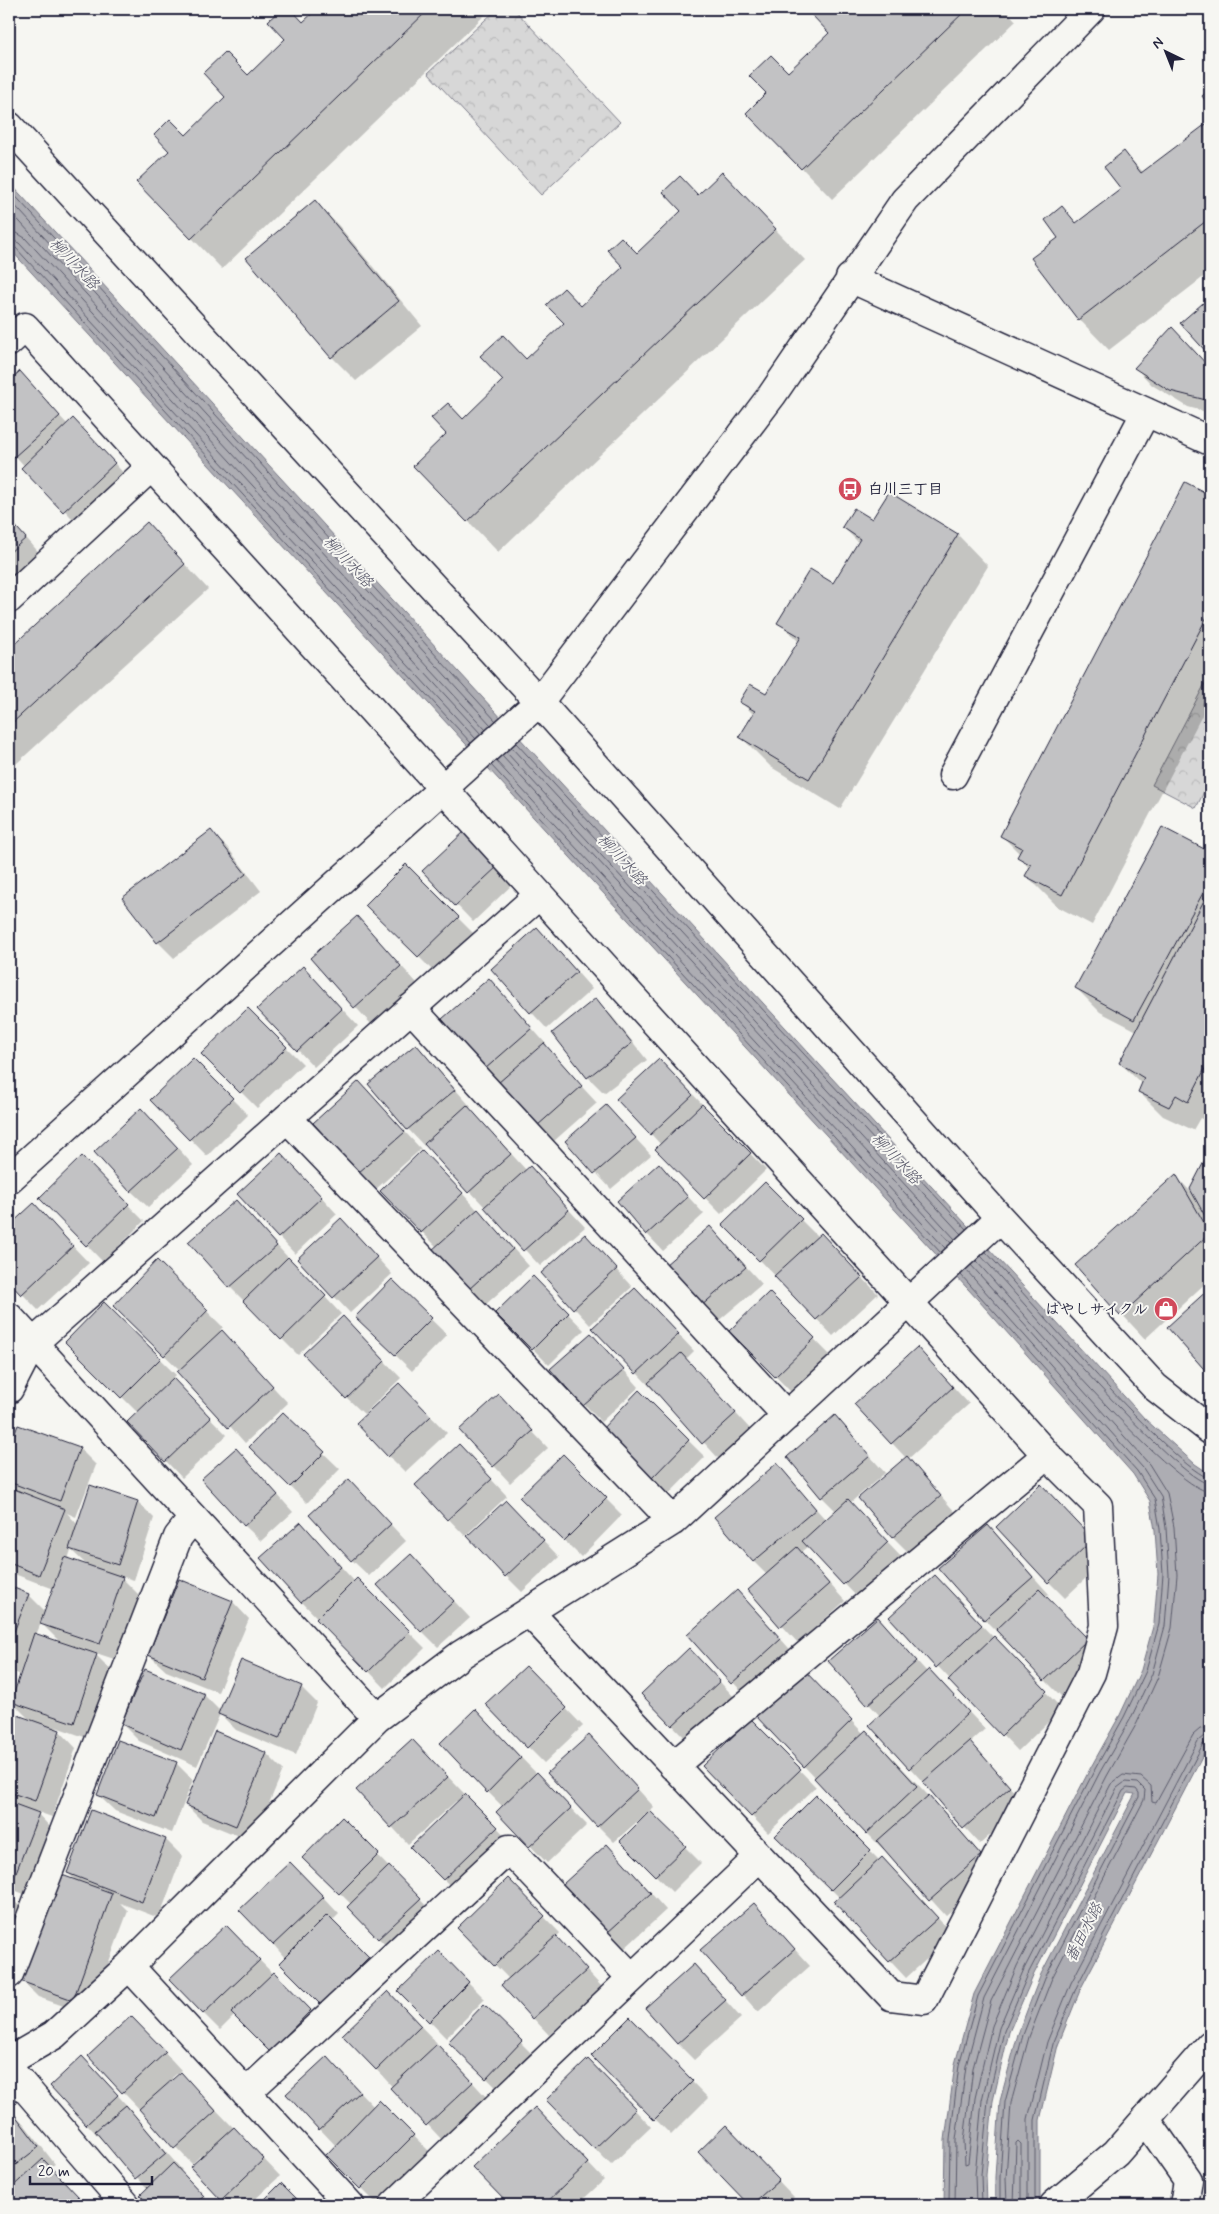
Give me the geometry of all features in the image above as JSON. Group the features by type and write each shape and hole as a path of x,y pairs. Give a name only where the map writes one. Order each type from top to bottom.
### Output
{"street":[{"path":"9,1179 539,702 772,395 905,200 1090,9"},
{"path":"9,126 539,702 1000,1218 1155,1387 1210,1430"},
{"path":"850,278 1209,439"},
{"path":"9,342 25,327 539,895 918,1295 1047,1456 1098,1506 1104,1626 1091,1673 924,2000 891,1996 529,1612"},
{"path":"953,775 1146,412"},
{"path":"9,599 151,467"},
{"path":"9,1389 32,1344 539,895"},
{"path":"411,1008 787,1416"},
{"path":"287,1118 673,1521"},
{"path":"9,2061 54,2036 129,1966 377,1718 462,1654 673,1521 1000,1218"},
{"path":"9,1317 377,1718"},
{"path":"673,1766 1047,1456"},
{"path":"9,1974 178,1537 193,1518"},
{"path":"246,2093 509,1849 632,1978"},
{"path":"394,2205 759,1857"},
{"path":"129,1966 350,2205"},
{"path":"1063,2198 1116,2153 1210,2045"},
{"path":"9,2069 126,2205"},
{"path":"1146,2120 1188,2180 1184,2205"}],"green space":[{"path":"497,9 514,9 620,122 541,195 428,73"},
{"path":"1210,674 1210,780 1196,808 1152,785"}],"water":[{"path":"9,182 1145,1419 1195,1464 1210,1474 1210,1742 1081,1988 1058,2045 1040,2120 1040,2205 995,2205 1000,2101 1018,2034 1041,1974 1135,1794 1127,1793 1034,1974 1009,2032 993,2101 986,2175 987,2205 944,2205 945,2140 955,2064 974,1994 1091,1767 1120,1715 1141,1670 1154,1623 1158,1574 1155,1530 1150,1501 1133,1474 979,1301 9,248"}],"building":[{"path":"281,9 291,9 303,22 317,9 429,9 191,239 136,182 169,151 154,135 170,119 186,135 225,97 203,73 225,52 248,75 285,39 268,21"},
{"path":"817,9 842,9 847,15 854,9 967,9 801,169 746,113 766,93 749,76 771,55 788,72 829,33 811,14"},
{"path":"1210,89 1210,107 1202,96"},
{"path":"1210,121 1210,218 1078,320 1031,258 1058,238 1045,220 1062,206 1076,223 1121,189 1104,167 1124,151 1141,173"},
{"path":"722,172 776,229 467,522 413,466 446,434 431,418 448,403 463,419 503,380 480,356 503,335 526,359 564,323 546,305 564,288 581,306 623,267 607,250 621,237 637,253 681,211 663,192 680,176 698,195"},
{"path":"315,200 399,301 331,358 246,258"},
{"path":"1210,297 1210,356 1180,323"},
{"path":"1172,327 1210,368 1210,401 1170,391 1134,368"},
{"path":"20,371 60,416 14,457 9,451 9,381"},
{"path":"73,418 115,463 63,512 21,468"},
{"path":"1185,482 1210,495 1210,611 1062,895 1025,876 1031,865 1017,857 1022,848 1000,836"},
{"path":"889,492 958,534 809,779 739,737 755,711 739,702 750,684 766,693 801,637 777,623 810,569 833,583 860,539 842,527 854,508 872,519"},
{"path":"9,519 26,538 9,553"},
{"path":"147,522 185,564 9,726 9,649"},
{"path":"1162,827 1210,852 1210,880 1134,1020 1075,988"},
{"path":"211,830 246,874 157,943 122,898"},
{"path":"465,831 498,866 455,906 422,871"},
{"path":"406,864 459,917 418,957 365,905"},
{"path":"1210,889 1210,1059 1188,1102 1176,1095 1169,1107 1138,1092 1144,1078 1119,1063"},
{"path":"357,916 401,966 354,1008 310,958"},
{"path":"537,927 577,972 530,1013 491,969"},
{"path":"303,966 342,1009 297,1051 257,1009"},
{"path":"489,978 532,1028 485,1069 442,1019"},
{"path":"596,998 632,1043 587,1078 552,1033"},
{"path":"248,1008 287,1047 240,1093 201,1054"},
{"path":"544,1043 582,1086 537,1126 498,1083"},
{"path":"416,1044 455,1090 407,1130 368,1084"},
{"path":"193,1058 233,1098 189,1140 150,1100"},
{"path":"659,1059 693,1095 650,1135 616,1099"},
{"path":"359,1081 405,1132 358,1173 313,1123"},
{"path":"702,1104 751,1153 704,1199 655,1149"},
{"path":"467,1105 511,1154 468,1193 424,1144"},
{"path":"606,1105 636,1138 594,1174 565,1141"},
{"path":"141,1108 178,1148 130,1192 94,1152"},
{"path":"422,1150 463,1193 421,1233 380,1191"},
{"path":"1210,1150 1210,1225 1190,1189"},
{"path":"281,1153 322,1197 278,1238 237,1194"},
{"path":"82,1156 129,1204 86,1246 39,1198"},
{"path":"659,1163 688,1197 646,1235 617,1201"},
{"path":"530,1166 569,1210 523,1251 484,1207"},
{"path":"1176,1174 1210,1233 1120,1316 1075,1265"},
{"path":"765,1182 802,1219 759,1261 722,1224"},
{"path":"236,1200 277,1246 229,1288 188,1242"},
{"path":"34,1203 73,1246 21,1295 9,1282 9,1226"},
{"path":"478,1209 513,1249 468,1290 432,1250"},
{"path":"341,1218 377,1257 333,1298 297,1259"},
{"path":"710,1226 746,1267 700,1307 665,1265"},
{"path":"821,1233 862,1277 816,1320 774,1276"},
{"path":"585,1234 617,1269 573,1309 541,1273"},
{"path":"288,1257 326,1296 281,1340 243,1301"},
{"path":"157,1260 208,1310 164,1356 113,1306"},
{"path":"533,1276 569,1313 532,1350 495,1313"},
{"path":"392,1279 432,1318 395,1355 355,1317"},
{"path":"635,1288 679,1334 636,1374 592,1328"},
{"path":"1210,1288 1210,1376 1167,1327"},
{"path":"769,1292 815,1338 775,1377 729,1331"},
{"path":"104,1302 161,1358 121,1398 65,1342"},
{"path":"343,1316 385,1361 346,1399 303,1354"},
{"path":"222,1330 273,1386 228,1428 177,1372"},
{"path":"591,1333 624,1370 583,1406 550,1369"},
{"path":"917,1347 953,1387 891,1444 854,1404"},
{"path":"681,1353 736,1413 702,1444 648,1383"},
{"path":"173,1378 211,1418 165,1462 127,1422"},
{"path":"399,1383 431,1416 388,1457 356,1423"},
{"path":"639,1390 689,1440 650,1480 600,1431"},
{"path":"499,1394 533,1431 493,1467 459,1430"},
{"path":"283,1412 325,1452 290,1487 249,1447"},
{"path":"835,1415 870,1456 821,1498 787,1457"},
{"path":"18,1425 80,1447 60,1501 9,1482 9,1448"},
{"path":"459,1444 492,1479 447,1520 415,1485"},
{"path":"236,1448 278,1495 244,1526 201,1479"},
{"path":"563,1454 607,1498 564,1541 519,1497"},
{"path":"907,1456 941,1496 892,1538 858,1498"},
{"path":"777,1463 816,1509 753,1562 714,1517"},
{"path":"349,1479 391,1524 351,1561 309,1515"},
{"path":"1041,1484 1093,1539 1048,1583 996,1527"},
{"path":"90,1485 138,1501 118,1565 69,1549"},
{"path":"9,1487 65,1509 39,1575 9,1563"},
{"path":"848,1499 888,1542 843,1585 802,1541"},
{"path":"506,1500 544,1540 505,1577 467,1536"},
{"path":"301,1522 341,1567 301,1603 260,1558"},
{"path":"988,1525 1033,1577 984,1620 938,1568"},
{"path":"797,1547 829,1584 780,1627 748,1590"},
{"path":"411,1554 454,1601 421,1632 377,1585"},
{"path":"64,1557 123,1577 100,1644 40,1624"},
{"path":"935,1575 982,1625 936,1668 889,1617"},
{"path":"357,1578 410,1631 368,1672 316,1619"},
{"path":"179,1579 233,1601 202,1677 148,1655"},
{"path":"9,1586 29,1594 9,1644"},
{"path":"1039,1589 1088,1639 1044,1681 996,1630"},
{"path":"737,1590 781,1639 731,1684 687,1635"},
{"path":"878,1617 917,1661 867,1705 828,1661"},
{"path":"34,1633 97,1654 74,1723 11,1702"},
{"path":"994,1636 1047,1691 1001,1736 948,1680"},
{"path":"689,1648 720,1681 672,1726 641,1694"},
{"path":"241,1660 302,1686 279,1739 218,1714"},
{"path":"526,1666 567,1708 527,1748 485,1704"},
{"path":"145,1669 205,1694 181,1750 121,1724"},
{"path":"803,1669 852,1720 804,1767 755,1715"},
{"path":"929,1669 969,1712 909,1769 869,1725"},
{"path":"475,1709 521,1758 487,1793 440,1743"},
{"path":"9,1712 60,1730 35,1801 9,1792"},
{"path":"751,1719 801,1769 751,1817 702,1766"},
{"path":"866,1730 917,1786 866,1834 814,1778"},
{"path":"215,1731 267,1753 236,1826 185,1805"},
{"path":"589,1735 638,1789 597,1827 547,1773"},
{"path":"412,1739 448,1777 391,1828 356,1790"},
{"path":"118,1740 177,1762 156,1818 97,1795"},
{"path":"970,1741 1010,1787 963,1829 923,1782"},
{"path":"537,1772 571,1808 529,1847 496,1812"},
{"path":"465,1794 498,1827 443,1880 410,1847"},
{"path":"816,1795 871,1850 831,1890 775,1836"},
{"path":"929,1795 981,1855 929,1901 877,1841"},
{"path":"9,1802 39,1813 13,1880 9,1879"},
{"path":"91,1810 166,1839 142,1902 67,1873"},
{"path":"650,1811 686,1846 655,1876 620,1841"},
{"path":"342,1817 379,1854 339,1894 302,1858"},
{"path":"607,1844 651,1893 607,1933 563,1884"},
{"path":"882,1857 938,1918 889,1962 834,1902"},
{"path":"290,1862 324,1897 273,1945 239,1910"},
{"path":"389,1866 421,1899 378,1939 347,1907"},
{"path":"59,1874 112,1893 73,2000 20,1981"},
{"path":"508,1878 545,1916 494,1966 457,1928"},
{"path":"754,1903 795,1949 741,1996 700,1950"},
{"path":"327,1915 369,1957 321,2005 279,1963"},
{"path":"226,1925 260,1960 203,2014 169,1979"},
{"path":"556,1936 587,1970 532,2019 501,1985"},
{"path":"439,1951 469,1982 429,2022 398,1991"},
{"path":"694,1964 726,2000 677,2044 645,2008"},
{"path":"274,1972 311,2010 270,2052 231,2013"},
{"path":"388,1991 421,2026 376,2070 342,2035"},
{"path":"484,2004 522,2041 486,2079 448,2042"},
{"path":"131,2016 166,2052 122,2093 88,2056"},
{"path":"630,2017 693,2081 654,2120 591,2056"},
{"path":"437,2044 473,2082 426,2126 390,2088"},
{"path":"82,2056 118,2095 86,2125 50,2086"},
{"path":"327,2056 360,2092 319,2130 286,2094"},
{"path":"588,2059 636,2109 594,2149 546,2100"},
{"path":"181,2072 216,2111 174,2149 139,2109"},
{"path":"379,2100 414,2135 360,2189 326,2155"},
{"path":"126,2105 166,2153 135,2179 95,2131"},
{"path":"9,2107 39,2147 9,2170"},
{"path":"535,2107 588,2163 544,2205 509,2205 472,2167"},
{"path":"726,2125 779,2180 751,2205 698,2152"},
{"path":"234,2127 264,2159 221,2200 190,2167"},
{"path":"43,2159 79,2197 70,2205 17,2205 9,2196 9,2190"},
{"path":"173,2163 204,2196 194,2205 150,2205 140,2195"},
{"path":"281,2183 303,2205 259,2205"}],"place":[{"name":"白川三丁目","path":"850,489"},
{"name":"はやしサイクル","path":"1166,1309"}],"water label":[{"name":"柳川水路","path":"75,263"},
{"name":"柳川水路","path":"349,561"},
{"name":"柳川水路","path":"623,859"},
{"name":"柳川水路","path":"897,1158"},
{"name":"番田水路","path":"1083,1932"}]}
